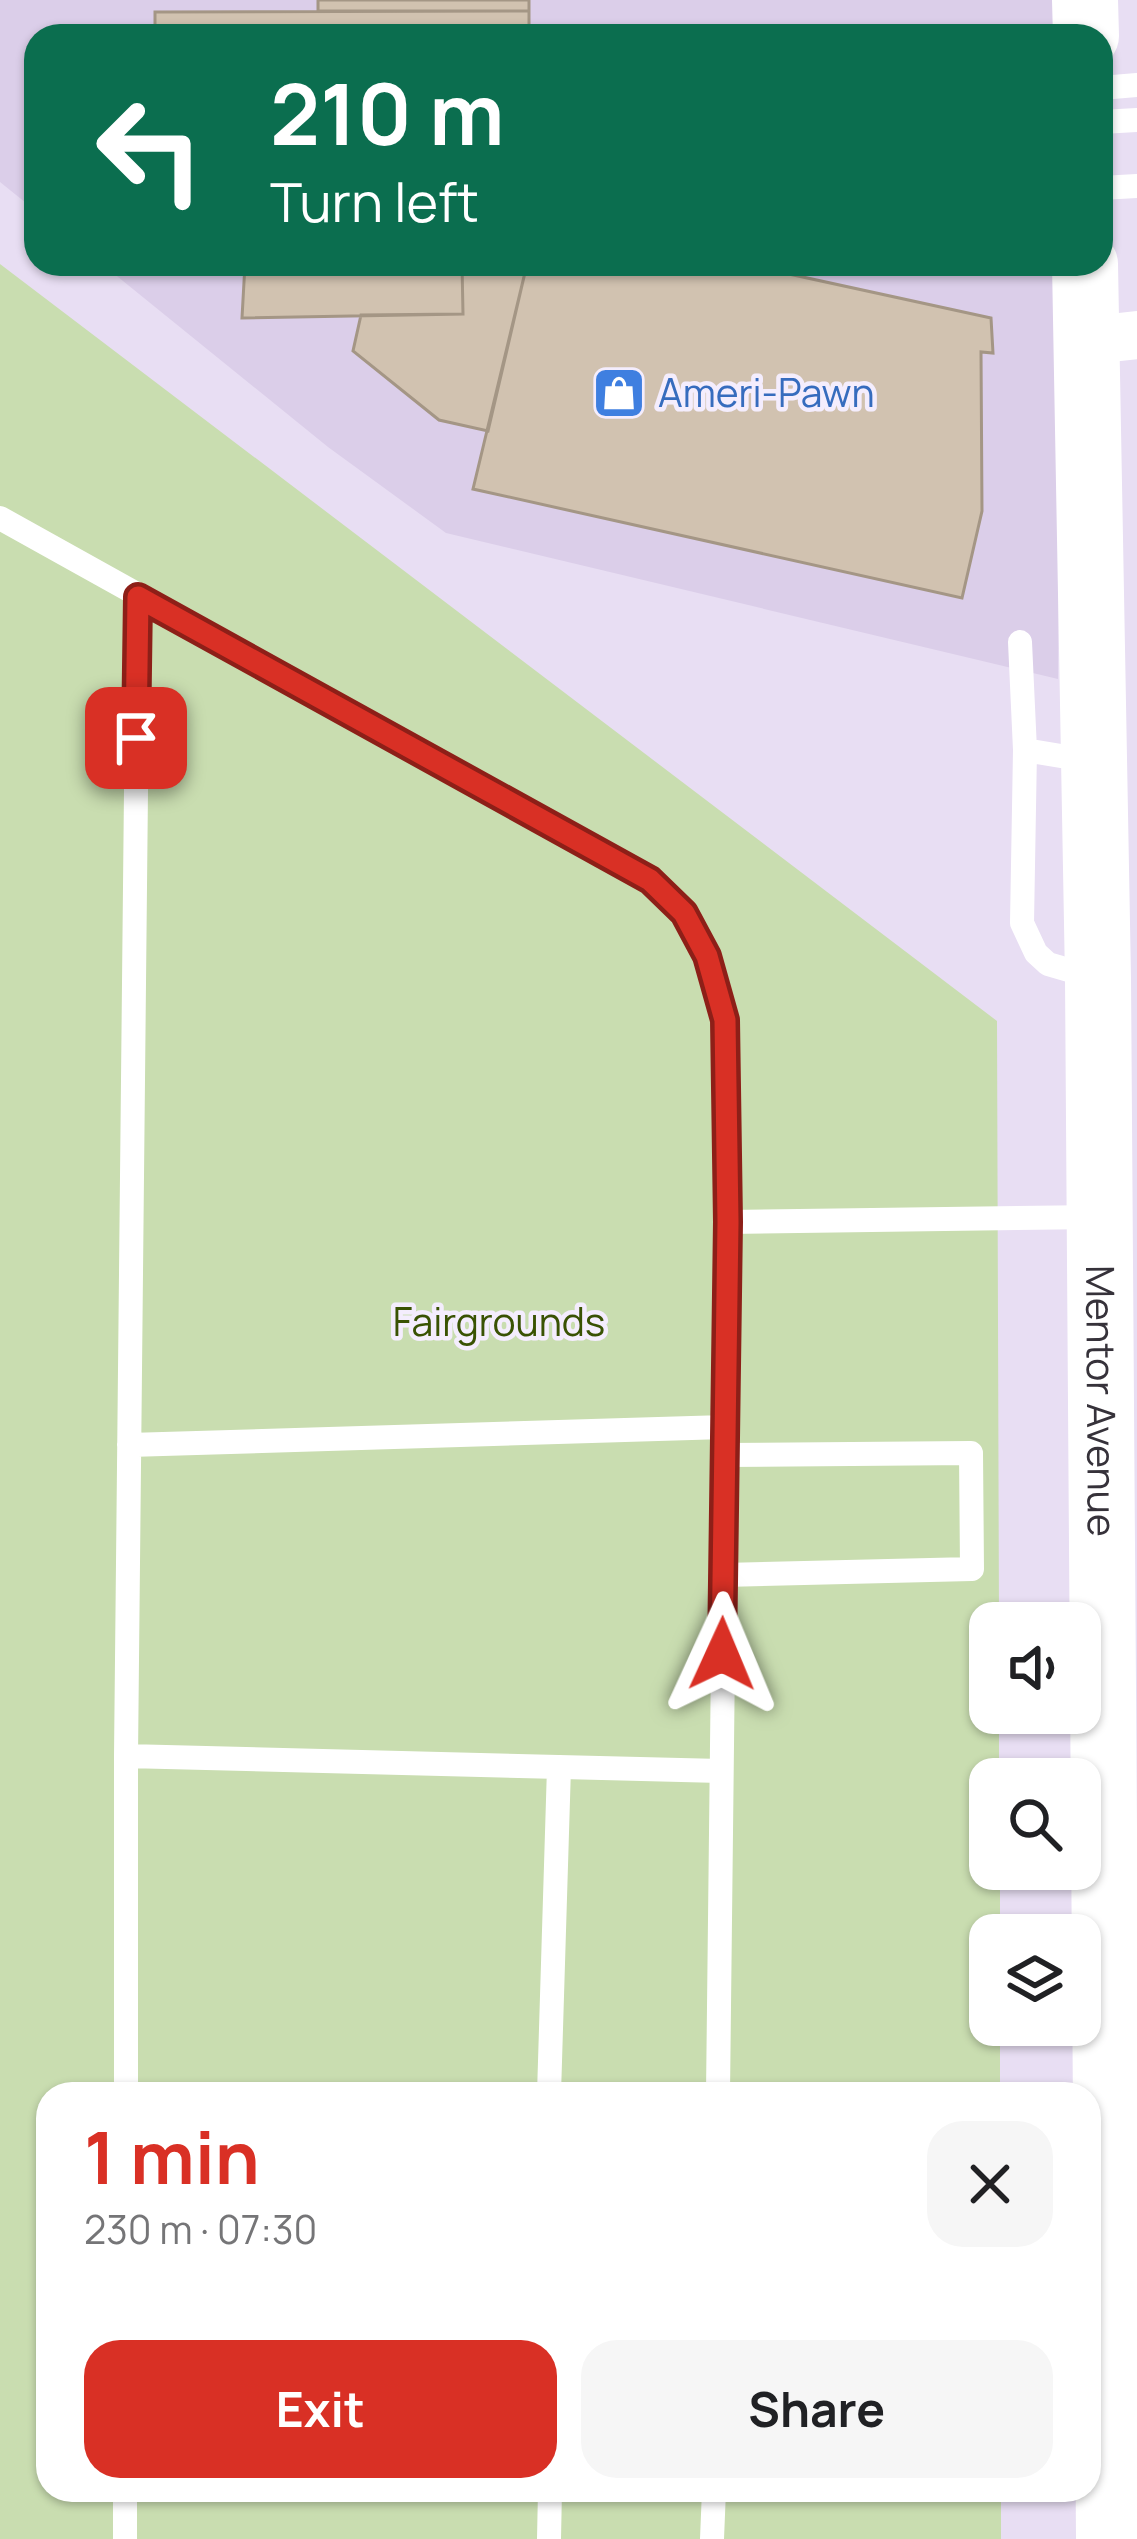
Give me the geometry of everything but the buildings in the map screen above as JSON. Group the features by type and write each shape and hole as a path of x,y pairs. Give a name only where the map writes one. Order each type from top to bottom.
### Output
{"main road":[{"name":"Mentor Avenue","path":"1088,276 1110,338 1094,762 1118,978 1107,1254 1120,1556 1123,2393 1109,2539"}],"lane":[{"path":"0,518 650,880 684,913 707,956 725,1020 728,1222 718,2082"},
{"path":"126,2082 138,597"},
{"path":"1020,642 1025,751 1019,888 1024,934 1048,964 1118,978"},
{"path":"1025,751 1094,762"},
{"path":"728,1222 1107,1254"},
{"path":"129,1445 725,1427"},
{"path":"724,1455 971,1453 972,1569 724,1575"},
{"path":"127,1756 721,1771"},
{"path":"548,2082 559,1767"},
{"path":"125,2502 125,2539"},
{"path":"549,2539 550,2502"},
{"path":"712,2539 714,2502"}],"shaded area":[{"path":"0,0 1060,0 1061,24 24,24 24,201 0,182"},
{"path":"117,276 1060,276 1058,679 446,533 328,447"}],"green space":[{"name":"Fairgrounds","path":"0,264 997,1021 999,1602 969,1602 969,1734 999,1734 999,1758 969,1758 969,1890 1000,1890 1000,1914 969,1914 969,2046 1000,2046 1000,2082 36,2082 36,2502 1001,2502 1001,2539 0,2539"}],"place":[{"name":"Ameri-Pawn","path":"619,393"}],"route":[{"path":"136,738 138,597 650,880 684,913 707,956 725,1020 728,1222 722,1654"}]}
